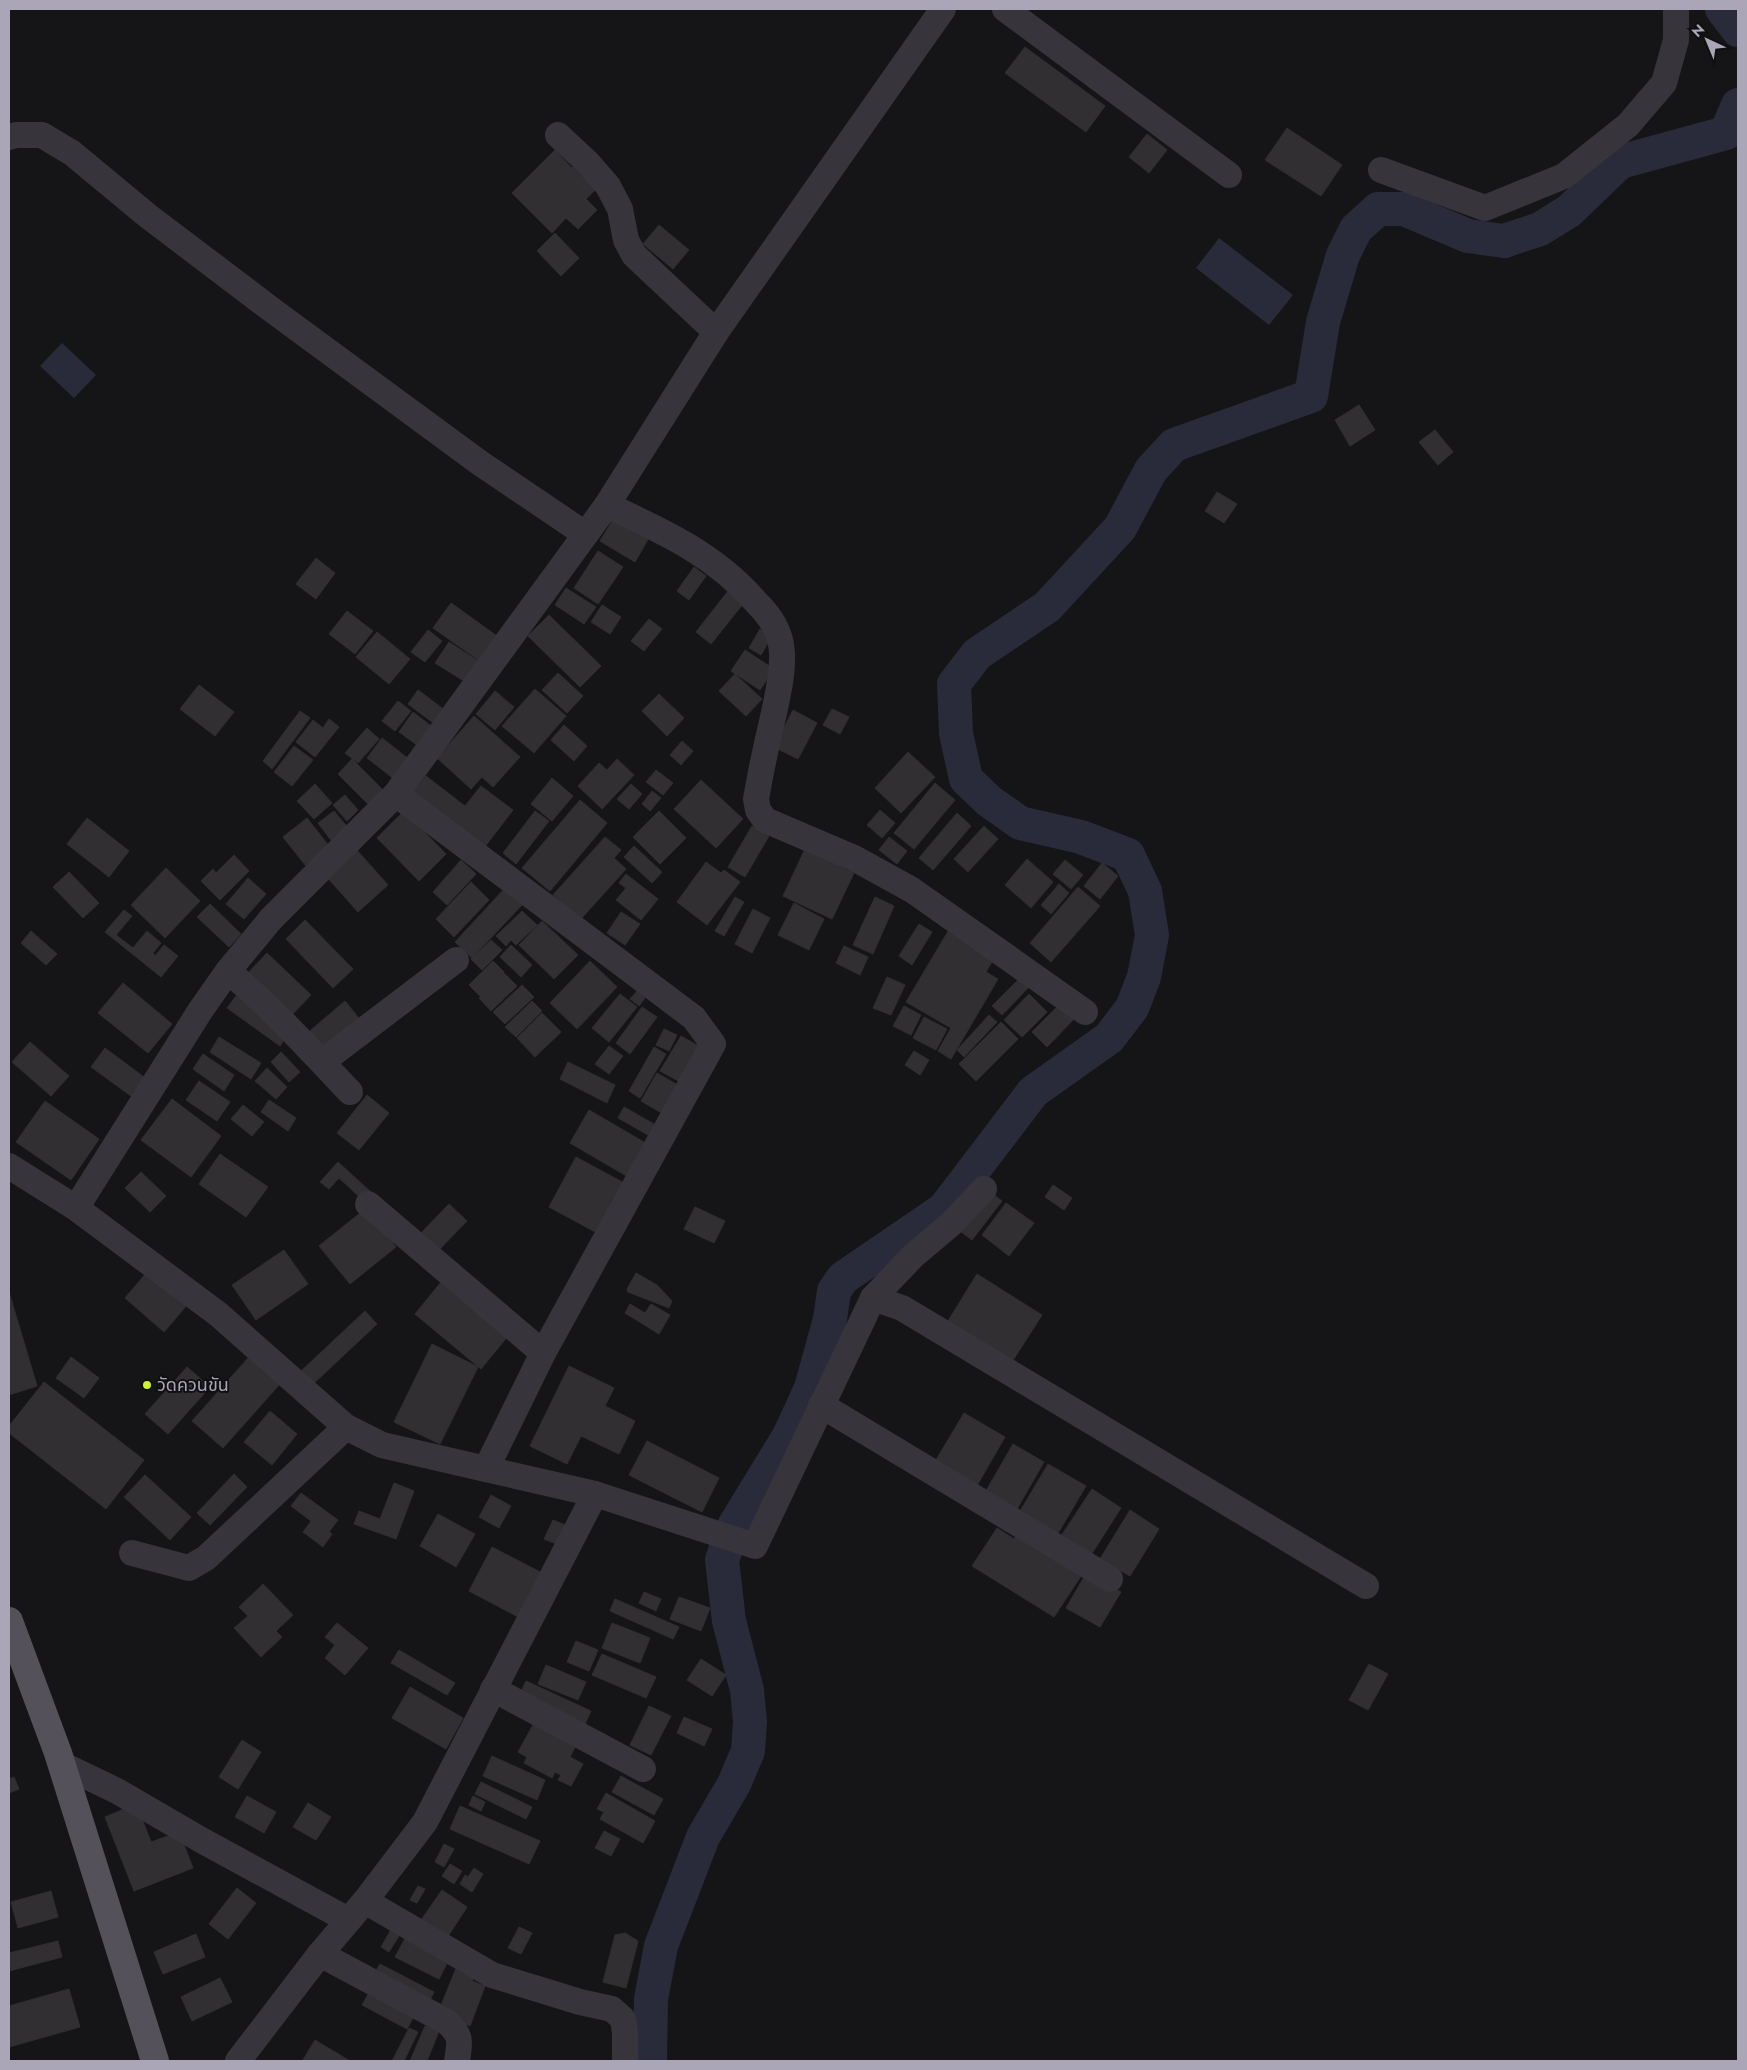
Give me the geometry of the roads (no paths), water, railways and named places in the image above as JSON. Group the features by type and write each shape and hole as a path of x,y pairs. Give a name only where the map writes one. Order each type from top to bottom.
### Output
{"main road":[{"path":"9,1621 61,1764 155,2061"}],"street":[{"path":"76,1208 200,1011 228,970 272,919 396,794 607,505 716,332 943,9"},
{"path":"1005,9 1230,175"},
{"path":"1381,170 1485,208 1564,176 1628,125 1664,84 1676,40 1676,9"},
{"path":"9,137 16,135 42,135 72,153 148,216 264,304 480,462 585,534"},
{"path":"558,135 588,163 608,186 620,209 626,240 634,256 716,332"},
{"path":"607,505 700,552 719,566 772,619 780,634 782,653 781,677 756,799 758,810 765,820 854,858 912,890 1085,1012"},
{"path":"396,794 694,1018 713,1044 543,1353 486,1469"},
{"path":"322,1062 456,960"},
{"path":"228,970 261,999 350,1092"},
{"path":"9,1166 76,1208 218,1314 346,1427 382,1445 595,1494 755,1546 873,1298 913,1256 952,1223 984,1189"},
{"path":"368,1204 543,1353"},
{"path":"873,1298 902,1308 1366,1586"},
{"path":"821,1405 1110,1579"},
{"path":"132,1553 189,1568 206,1558 346,1427"},
{"path":"238,2061 425,1822 595,1494"},
{"path":"493,1689 643,1769"},
{"path":"61,1764 117,1791 203,1841 348,1920"},
{"path":"365,1901 492,1975 580,2002 612,2009 623,2019 626,2033 626,2061"},
{"path":"320,1954 447,2022 457,2031 459,2039 457,2061"}],"water":[{"path":"1219,238 1293,295 1269,325 1196,268"},
{"path":"62,343 96,375 74,398 40,366"}],"waterway":[{"path":"1722,9 1738,30"},
{"path":"650,2061 651,1999 661,1946 703,1837 734,1784 748,1751 750,1722 747,1690 729,1621 722,1560 734,1526 789,1436 811,1388 830,1319 834,1291 843,1278 944,1209 1033,1092 1109,1038 1132,1008 1144,977 1152,935 1145,891 1128,855 1081,837 1020,823 989,801 966,779 956,733 954,684 977,654 1047,607 1120,528 1151,470 1174,445 1311,396 1323,322 1343,255 1356,229 1378,209 1404,209 1468,236 1504,241 1540,229 1569,211 1620,162 1726,133 1738,105"}],"place":[{"name":"วัดควนขัน","path":"147,1385"}]}
